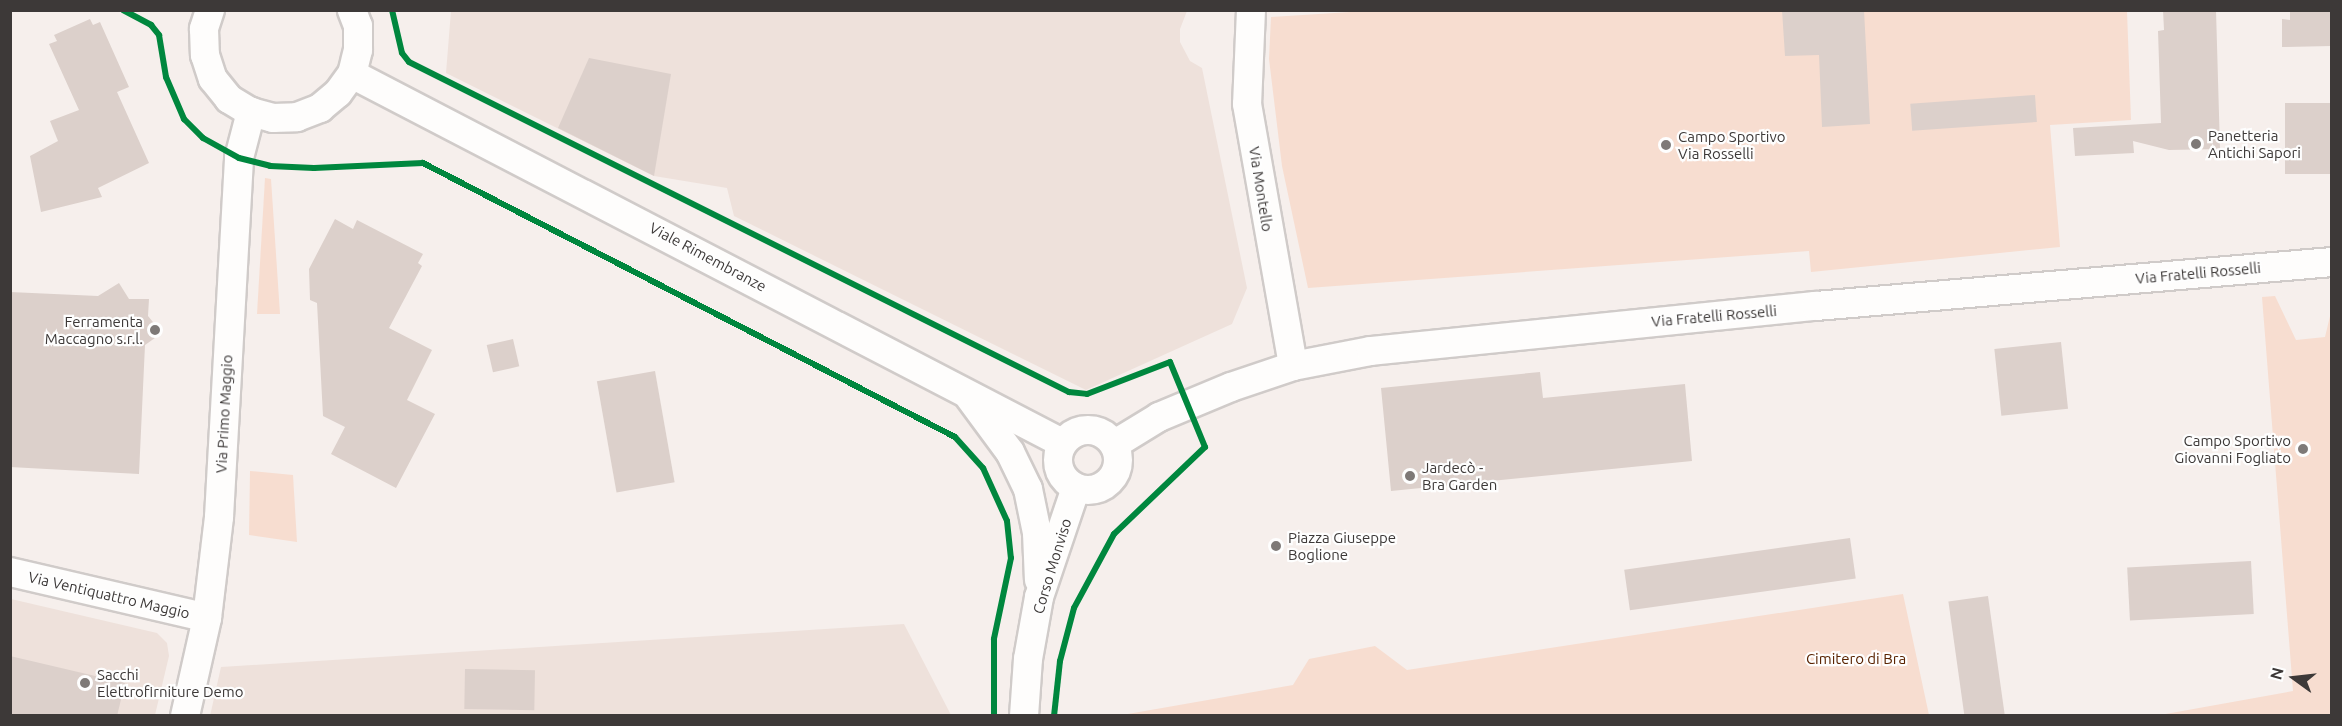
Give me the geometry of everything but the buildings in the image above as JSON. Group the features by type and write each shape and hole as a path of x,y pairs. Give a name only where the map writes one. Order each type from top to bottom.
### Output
{"street":[{"path":"210,10 204,29 205,55 213,79 229,99 251,112 273,118 297,117 320,108 338,93 352,74 358,50 358,26 352,10"},
{"name":"Via Montello","path":"1251,10 1248,104 1293,366"},
{"name":"Viale Rimembranze","path":"352,74 1062,443"},
{"name":"Via Primo Maggio","path":"184,716 207,618 219,517 238,158 251,112"},
{"name":"Via Fratelli Rosselli","path":"1114,444 1159,417 1293,366 1432,342 2331,262"},
{"path":"966,392 1010,452 1028,489 1037,533 1039,597"},
{"path":"1090,429 1100,431 1114,444 1119,463 1111,480 1095,490 1076,488 1068,482 1058,464 1062,443 1079,431 1090,429"},
{"name":"Corso Monviso","path":"1024,716 1028,658 1039,597 1076,488"},
{"name":"Via Ventiquattro Maggio","path":"10,572 207,618"}],"shaded area":[{"path":"451,11 1187,11 1180,29 1180,42 1190,61 1202,68 1247,288 1232,324 1086,390 734,216 727,188 654,176 446,73"},
{"path":"11,599 157,633 167,643 169,656 155,715 11,716"},
{"path":"904,624 951,715 210,716 221,667"}],"green space":[{"name":"Campo Sportivo Via Rosselli","path":"1382,10 2127,11 2131,120 2050,125 2060,247 1811,272 1809,251 1308,288 1282,166 1269,59 1271,17"},
{"path":"265,178 271,179 280,314 257,314"},
{"name":"Campo Sportivo Giovanni Fogliato","path":"2275,296 2296,340 2325,337 2331,312 2331,715 2160,715 2293,691 2262,297"},
{"path":"250,471 293,475 297,542 249,535"},
{"name":"Cimitero di Bra","path":"1903,594 1929,715 1122,715 1293,685 1309,659 1375,646 1407,670"}],"cycle path":[{"path":"123,10 151,25 159,35 166,77 184,119 203,138 239,158 270,166 314,168 423,163 955,437 983,468 1007,521 1011,558 994,639 994,716"},
{"path":"392,10 402,53 409,62 1069,392 1087,394 1170,362 1205,447 1114,534 1074,608 1060,661 1054,716"}],"place":[{"name":"Panetteria Antichi Sapori","path":"2196,144"},
{"name":"Campo Sportivo Via Rosselli","path":"1666,145"},
{"name":"Ferramenta Maccagno s.r.l.","path":"155,330"},
{"name":"Campo Sportivo Giovanni Fogliato","path":"2303,449"},
{"name":"Jardecò - Bra Garden","path":"1410,476"},
{"name":"Piazza Giuseppe Boglione","path":"1276,546"},
{"name":"Sacchi Elettrofirniture Demo","path":"85,683"}]}
